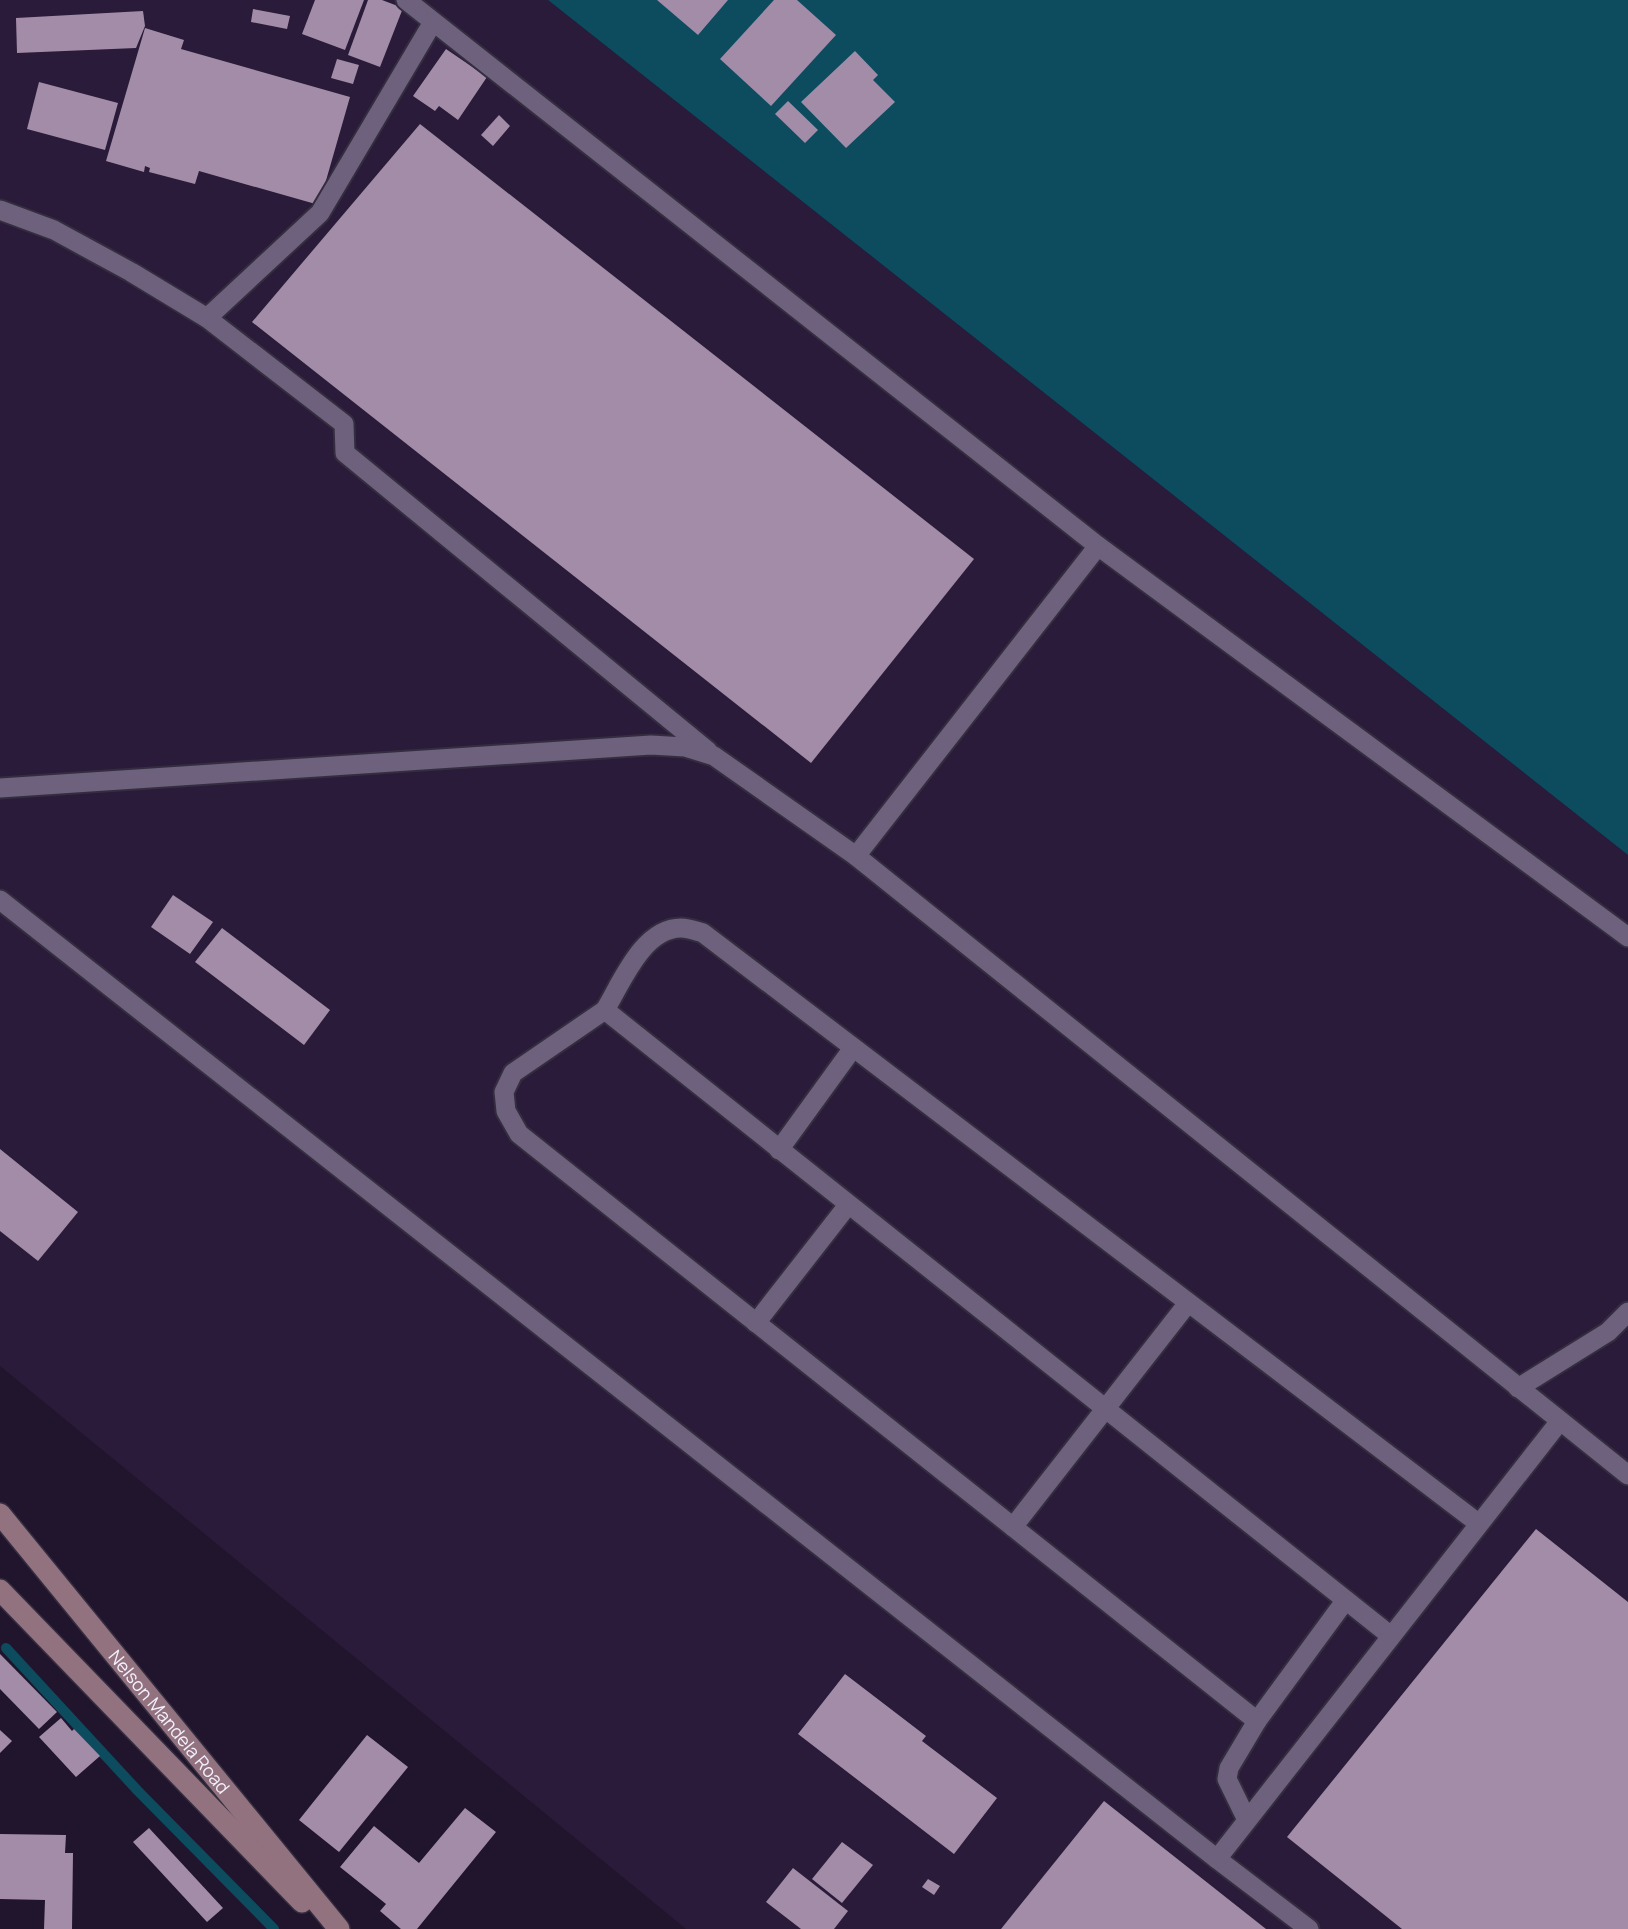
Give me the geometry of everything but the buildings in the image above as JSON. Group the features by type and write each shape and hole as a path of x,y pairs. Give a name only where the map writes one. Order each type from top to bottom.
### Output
{"main road":[{"name":"Nelson Mandela Road","path":"0,1514 339,1929"},
{"name":"Nelson Mandela Road","path":"0,1590 327,1929"}],"lane":[{"path":"406,0 1098,546 1628,937"},
{"path":"207,318 320,214 433,22"},
{"path":"0,210 54,230 207,318 344,424 345,453 714,756 856,856 1628,1475"},
{"path":"856,856 1098,546"},
{"path":"0,788 651,745 685,747 714,756"},
{"path":"0,900 1309,1929"},
{"path":"1257,1721 519,1134 506,1111 504,1092 513,1073 606,1010 644,945 660,932 681,928 703,933 1478,1524"},
{"path":"606,1010 1391,1636"},
{"path":"779,1150 853,1048"},
{"path":"756,1323 848,1205"},
{"path":"1013,1527 1188,1303"},
{"path":"1518,1388 1608,1332 1628,1312"},
{"path":"1217,1858 1560,1421"},
{"path":"1247,1820 1227,1779 1229,1768 1257,1721 1345,1601"}],"shaded area":[{"path":"0,0 548,0 1628,855 1628,1929 686,1929 0,1366"}],"water":[{"path":"548,0 1628,0 1628,855"}],"waterway":[{"path":"6,1648 138,1791 274,1929"}]}
